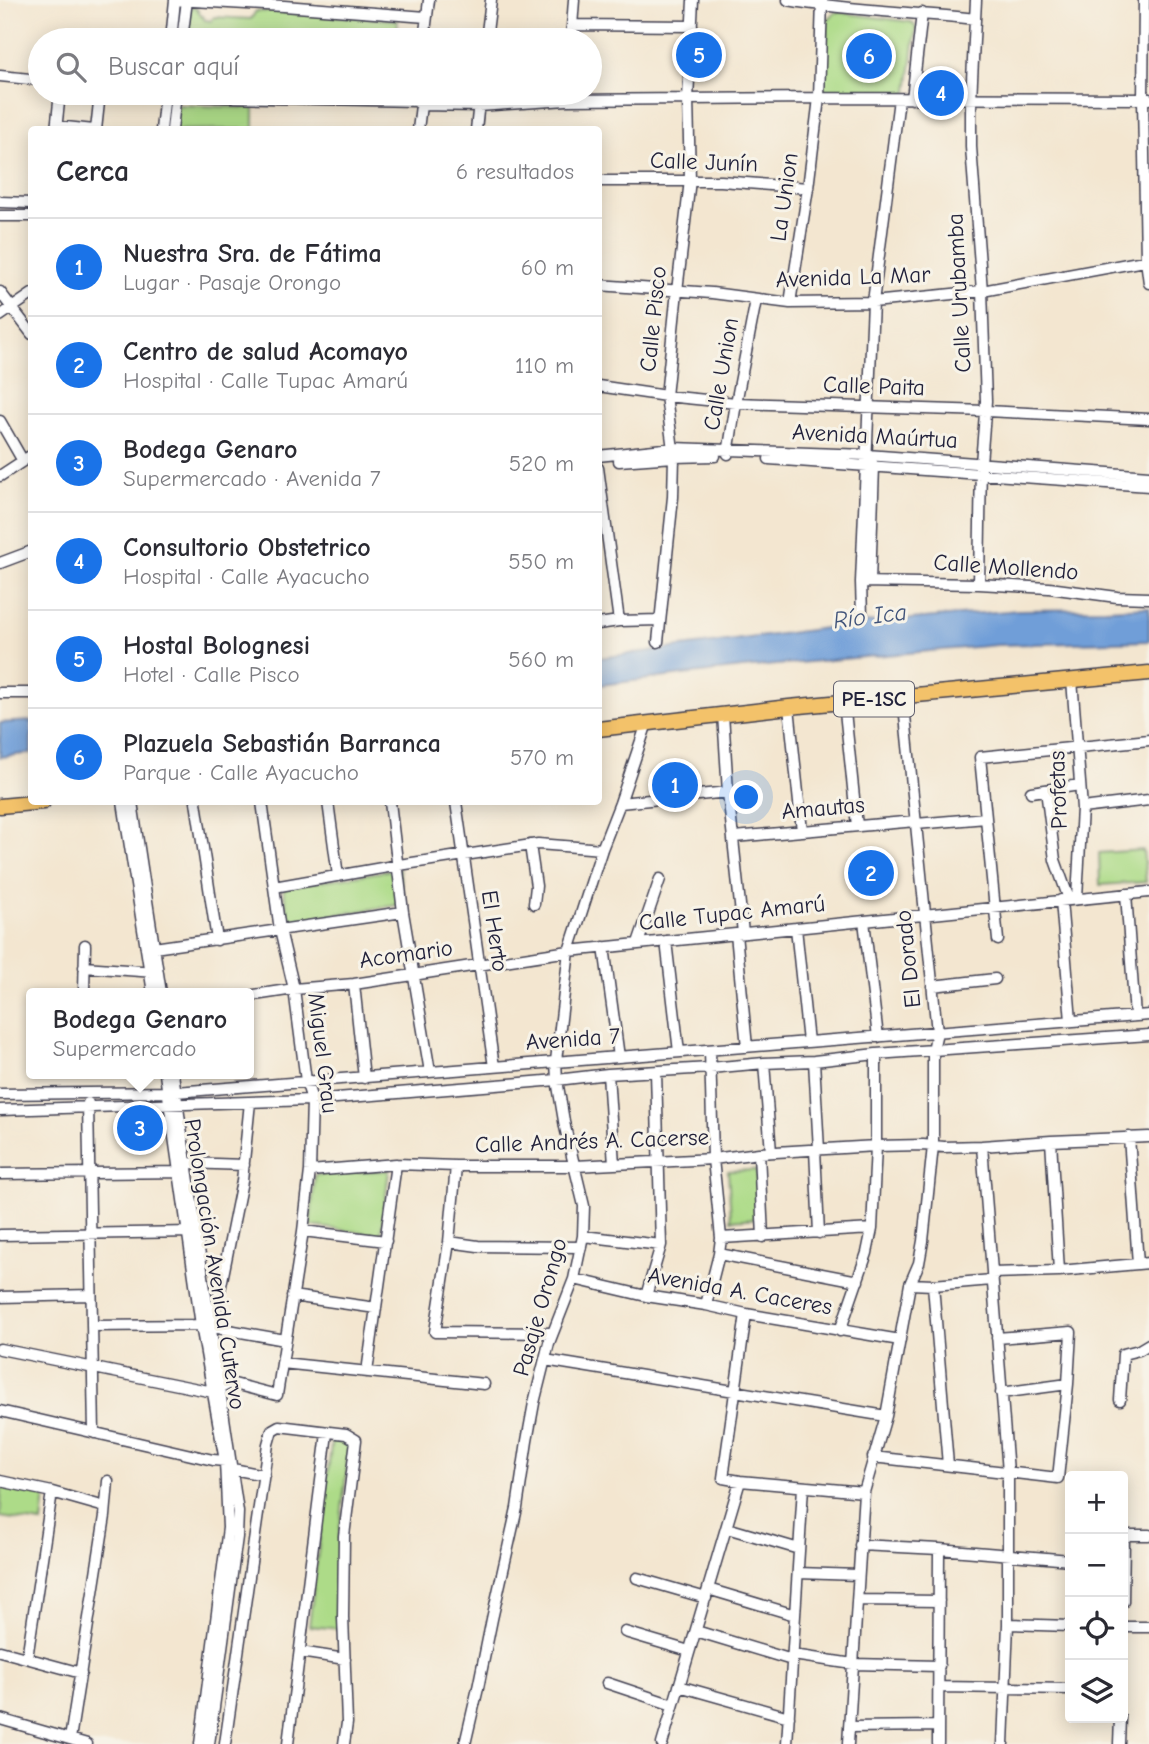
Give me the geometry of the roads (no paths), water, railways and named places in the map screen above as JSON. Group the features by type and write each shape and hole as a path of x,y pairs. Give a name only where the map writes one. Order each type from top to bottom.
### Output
{"main road":[{"name":"PE-1SC","path":"602,729 789,707 1149,673"},
{"path":"0,806 28,803"}],"street":[{"path":"425,28 429,0"},
{"path":"488,28 491,0"},
{"path":"572,28 574,0"},
{"name":"Calle Pisco","path":"658,642 673,497 673,452 666,396 690,180 688,99 693,0"},
{"path":"788,0 975,19"},
{"name":"Calle Urubamba","path":"976,0 971,147 982,291 986,411 981,468 979,584"},
{"path":"1144,0 1149,283"},
{"path":"181,1 285,3 426,17"},
{"path":"174,28 181,1"},
{"path":"181,1 182,28"},
{"name":"La Union","path":"790,303 819,98 822,3"},
{"path":"912,99 922,13"},
{"path":"572,25 692,26"},
{"path":"0,76 28,79"},
{"path":"602,97 1146,99"},
{"path":"862,617 873,302 899,99"},
{"path":"56,126 59,105"},
{"path":"96,126 98,105"},
{"path":"162,126 167,105"},
{"path":"170,105 172,126"},
{"path":"418,105 418,126"},
{"path":"469,105 488,105"},
{"path":"476,126 479,106"},
{"name":"Calle Junín","path":"602,181 721,181 807,188"},
{"path":"0,201 28,203"},
{"path":"0,216 28,216"},
{"name":"Avenida La Mar","path":"602,285 712,293 790,303 873,302 982,291 1148,260"},
{"path":"0,292 28,329"},
{"path":"0,316 28,296"},
{"name":"Calle Union","path":"728,454 756,300"},
{"name":"Calle Paita","path":"602,387 736,403 1149,419"},
{"path":"0,421 27,458 0,476"},
{"name":"Avenida Maúrtua","path":"602,461 673,452"},
{"name":"Avenida Maúrtua","path":"602,456 673,452 728,454 1149,476"},
{"name":"Avenida Maúrtua","path":"981,468 1149,486"},
{"path":"603,526 620,621"},
{"path":"0,564 28,553"},
{"name":"Calle Mollendo","path":"865,582 979,584 1149,598"},
{"path":"602,623 660,620"},
{"name":"Profetas","path":"1071,1021 1069,899 1082,808 1072,680"},
{"path":"0,693 28,689"},
{"name":"El Dorado","path":"848,1744 863,1492 886,1416 910,1284 919,1262 933,1146 933,1050 937,1032 904,696"},
{"path":"845,702 857,826"},
{"path":"789,707 802,831"},
{"path":"723,714 734,837 747,1046"},
{"name":"Pasaje Orongo","path":"465,1744 517,1508 527,1441 545,1360 574,1279 582,1242 584,1206 565,1127 556,1061 569,951 647,723"},
{"path":"998,940 980,757 1149,740"},
{"path":"1031,792 1080,785"},
{"path":"1046,790 1055,860 1069,899"},
{"path":"620,803 728,792"},
{"path":"1082,808 1149,800"},
{"path":"124,805 154,972 159,988"},
{"path":"132,805 154,948 153,988"},
{"path":"196,805 217,940"},
{"name":"Miguel Grau","path":"217,1390 230,1383 277,1395 310,1171 312,1100 306,1081 294,989 280,930 262,805"},
{"path":"328,805 338,876"},
{"path":"390,805 413,975 430,1072"},
{"name":"El Herto","path":"456,805 494,1066"},
{"name":"Amautas","path":"734,837 986,818"},
{"path":"274,887 538,844 602,849"},
{"path":"530,845 536,886 534,904"},
{"path":"638,943 660,879"},
{"name":"Calle Tupac Amarú","path":"569,951 1149,892"},
{"path":"1126,894 1135,1016"},
{"path":"154,948 404,912"},
{"path":"864,921 878,1037"},
{"path":"796,928 808,1042"},
{"path":"666,941 679,1052"},
{"path":"84,988 85,945"},
{"path":"604,947 620,1057"},
{"name":"Acomario","path":"254,995 354,984 569,951"},
{"path":"85,967 154,972"},
{"path":"932,986 995,979"},
{"path":"354,984 364,1078"},
{"name":"Avenida 7","path":"0,1094 172,1092 1149,1015"},
{"name":"Avenida 7","path":"0,1110 312,1100 608,1074 1149,1035"},
{"path":"706,1306 721,1238 713,1159 710,1049"},
{"path":"841,1331 867,1253 872,1229 876,1146 876,1054"},
{"path":"814,1061 819,1233"},
{"path":"764,1063 771,1152"},
{"path":"646,1296 661,1245 656,1072"},
{"path":"608,1074 614,1164"},
{"name":"Prolongación Avenida Cutervo","path":"167,1079 172,1092 185,1169 207,1327 230,1463"},
{"name":"Prolongación Avenida Cutervo","path":"172,1092 173,1079"},
{"path":"242,1079 243,1086"},
{"path":"88,1093 94,1433"},
{"path":"207,1327 226,1261 244,1165 250,1102"},
{"path":"910,1284 933,1285 992,1276 1144,1263 1129,1137"},
{"name":"Calle Andrés A. Cacerse","path":"310,1171 396,1164 575,1166 713,1159 771,1152 876,1146 982,1146 1149,1137"},
{"path":"1051,1141 1059,1271"},
{"path":"982,1146 1008,1472 1008,1625 1003,1744"},
{"path":"759,1153 763,1237"},
{"path":"367,1372 396,1164"},
{"path":"0,1174 244,1165"},
{"path":"456,1166 449,1242 435,1332 553,1333"},
{"path":"721,1238 872,1229"},
{"path":"303,1231 386,1241"},
{"path":"0,1235 193,1232"},
{"path":"449,1242 478,1246 582,1242 661,1245"},
{"path":"719,1254 858,1281"},
{"name":"Avenida A. Caceres","path":"574,1279 646,1296 900,1340"},
{"path":"933,1285 948,1465"},
{"path":"0,1297 92,1295"},
{"path":"292,1296 376,1308"},
{"path":"746,1314 723,1478 863,1492"},
{"path":"92,1326 207,1327 285,1340"},
{"path":"873,1457 1058,1478 1068,1384 1070,1332 997,1338"},
{"path":"1120,1400 1123,1354 1149,1344"},
{"path":"0,1349 217,1390"},
{"path":"545,1360 886,1416"},
{"path":"282,1363 484,1384"},
{"path":"1001,1393 1068,1384"},
{"path":"0,1411 230,1463 264,1475"},
{"path":"225,1744 264,1475 272,1430 279,1426 346,1434 356,1440 344,1536 347,1723 344,1744"},
{"path":"288,1744 327,1433"},
{"path":"200,1744 228,1528 230,1463"},
{"path":"209,1744 237,1537 238,1512 230,1463"},
{"path":"0,1481 105,1507"},
{"path":"70,1739 106,1517 108,1481"},
{"path":"662,1744 740,1481"},
{"path":"787,1744 803,1487"},
{"path":"27,1658 52,1492"},
{"path":"727,1528 799,1549"},
{"path":"1128,1536 1149,1535"},
{"path":"860,1545 1065,1560"},
{"path":"938,1744 939,1549"},
{"path":"798,1573 858,1576"},
{"path":"637,1578 795,1615"},
{"path":"857,1600 939,1601"},
{"path":"1008,1625 1065,1626"},
{"path":"1128,1627 1149,1627"},
{"path":"696,1631 793,1657 853,1664 939,1666"},
{"path":"625,1632 690,1651"},
{"path":"0,1651 81,1673"},
{"path":"300,1652 345,1659"},
{"path":"607,1683 673,1705"},
{"path":"679,1686 789,1717"},
{"path":"939,1687 1065,1689"},
{"path":"0,1719 87,1744"},
{"path":"1119,1723 1119,1744"},
{"path":"849,1727 938,1726"}],"water":[{"name":"Río Ica","path":"1149,607 1149,641 997,645 742,668 602,685 602,658 863,623 1019,610"},
{"path":"28,721 28,753 0,757 0,723"}],"place":[{"name":"Hostal Bolognesi","path":"699,55"},
{"name":"Plazuela Sebastián Barranca","path":"869,56"},
{"name":"Consultorio Obstetrico","path":"941,93"},
{"name":"Nuestra Sra. de Fátima","path":"675,785"},
{"name":"Centro de salud Acomayo","path":"871,873"},
{"name":"Bodega Genaro","path":"140,1128"}]}
